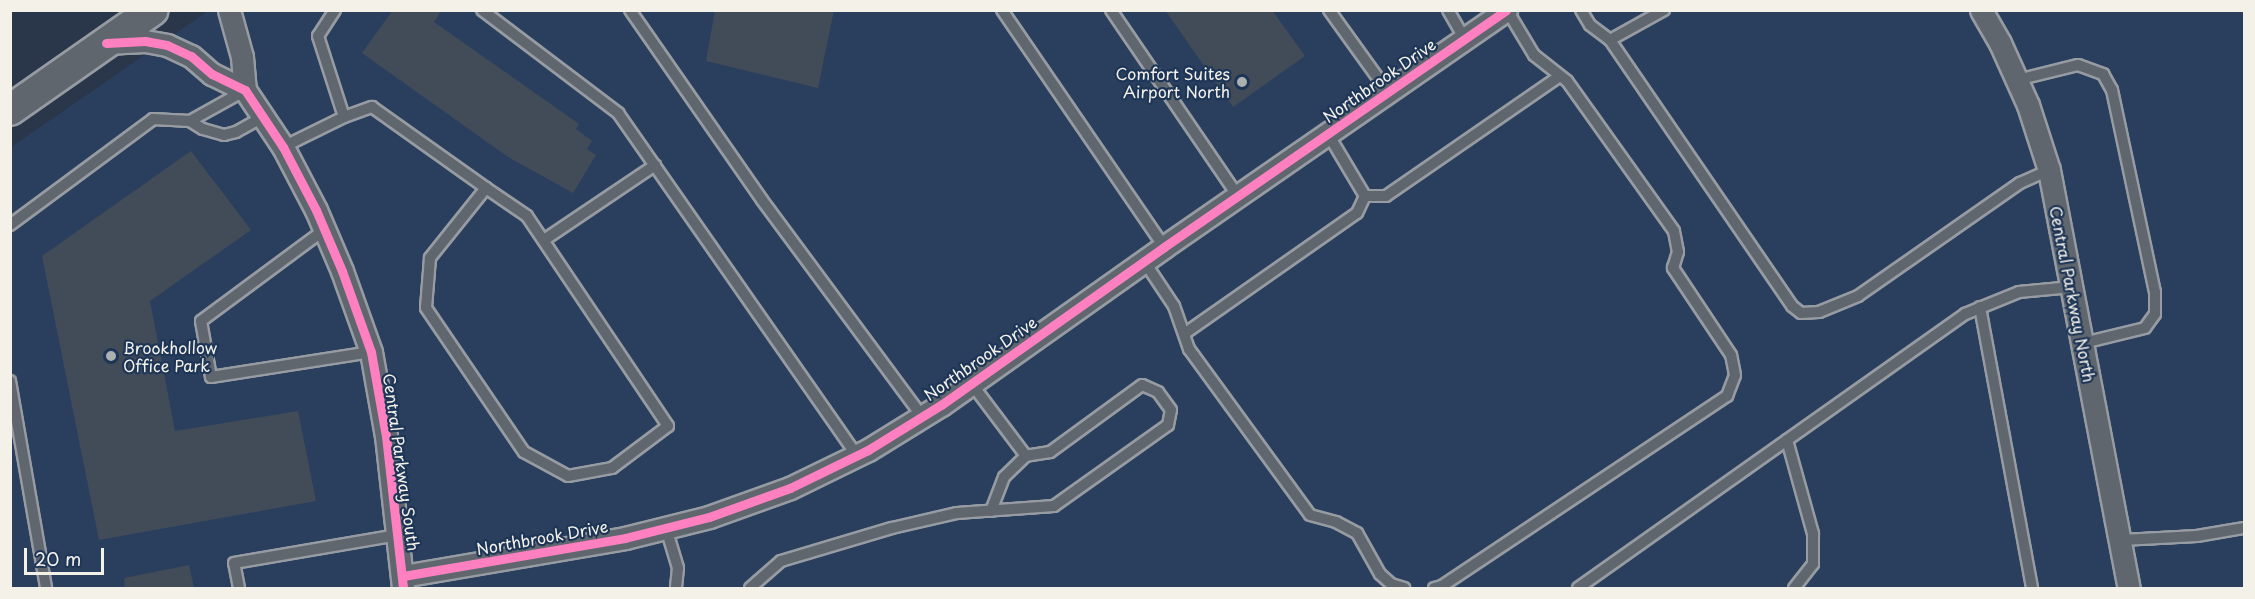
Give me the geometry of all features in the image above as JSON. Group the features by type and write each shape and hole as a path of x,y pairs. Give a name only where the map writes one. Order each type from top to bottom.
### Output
{"main road":[{"path":"10,110 153,10"}],"street":[{"name":"Central Parkway South","path":"229,10 242,57 245,90 283,147 324,230 342,271 370,352 386,436 403,582"},
{"name":"Northbrook Drive","path":"403,582 625,538 709,517 790,488 857,456 971,383 1164,246 1506,10"},
{"name":"Central Parkway North","path":"1981,10 2017,80 2049,170 2122,540 2129,588"},
{"path":"106,44 145,41 168,45 191,56 212,74 245,90"}],"lane":[{"path":"335,10 318,36 344,117"},
{"path":"482,10 618,113 857,456"},
{"path":"630,10 762,200 921,416"},
{"path":"1002,10 1164,246"},
{"path":"1111,10 1238,196"},
{"path":"1329,10 1388,92"},
{"path":"1448,10 1465,39"},
{"path":"1434,588 1442,586 1727,396 1735,375 1731,355 1673,268 1678,252 1674,231 1567,81 1534,55 1506,10"},
{"path":"1581,10 1590,25 1610,40 1792,306 1801,313 1819,312 1858,296 2020,183 2049,170"},
{"path":"1610,40 1664,10"},
{"path":"2017,80 2078,65 2103,74 2112,90 2155,292 2155,314 2145,328 2083,343"},
{"path":"1365,196 1386,196 1560,75"},
{"path":"190,121 245,90"},
{"path":"283,147 344,117 372,107 527,216 668,426 612,468 568,476 524,452 426,308 430,258 486,188"},
{"path":"10,225 153,119 190,121 203,129 224,135 236,132 263,117"},
{"path":"1328,134 1365,196"},
{"path":"544,240 655,165"},
{"path":"1184,334 1357,213 1365,196"},
{"path":"324,230 201,321 211,377 370,352"},
{"path":"1143,261 1174,306 1189,349 1310,515 1336,522 1357,533 1380,574 1391,584 1404,588"},
{"path":"1578,588 1965,314 2019,292 2072,287"},
{"path":"1980,308 2032,588"},
{"path":"10,381 46,588"},
{"path":"971,383 1026,456"},
{"path":"750,588 781,561 892,528 957,513 992,511 1054,506 1168,425 1172,410 1158,392 1142,385 1050,452 1026,456 1004,477 992,511"},
{"path":"1787,440 1813,534 1813,564 1794,588"},
{"path":"666,528 678,568 676,588"},
{"path":"2122,540 2197,536 2244,528"},
{"path":"239,588 234,563 398,535"}],"shaded area":[{"path":"208,11 2244,11 2244,588 11,588 10,148"}],"building":[{"path":"393,10 442,10 434,22 579,124 576,129 592,141 587,149 596,155 573,193 508,157 362,53"},
{"path":"715,10 834,10 818,88 706,61"},
{"name":"Comfort Suites Airport North","path":"1165,10 1272,10 1305,56 1233,107"},
{"name":"Brookhollow Office Park","path":"191,151 251,230 150,301 175,431 298,411 316,501 99,540 42,256"},
{"path":"189,565 194,588 125,588 124,578"}],"cycle path":[{"path":"403,576 625,538 709,517 790,488 868,450 941,405 1506,10"},
{"path":"106,43 145,41 167,45 191,56 212,74 245,90 283,147 316,210 342,271 371,352 386,436 403,588"}],"place":[{"name":"Comfort Suites Airport North","path":"1242,82"},
{"name":"Brookhollow Office Park","path":"111,356"}]}
